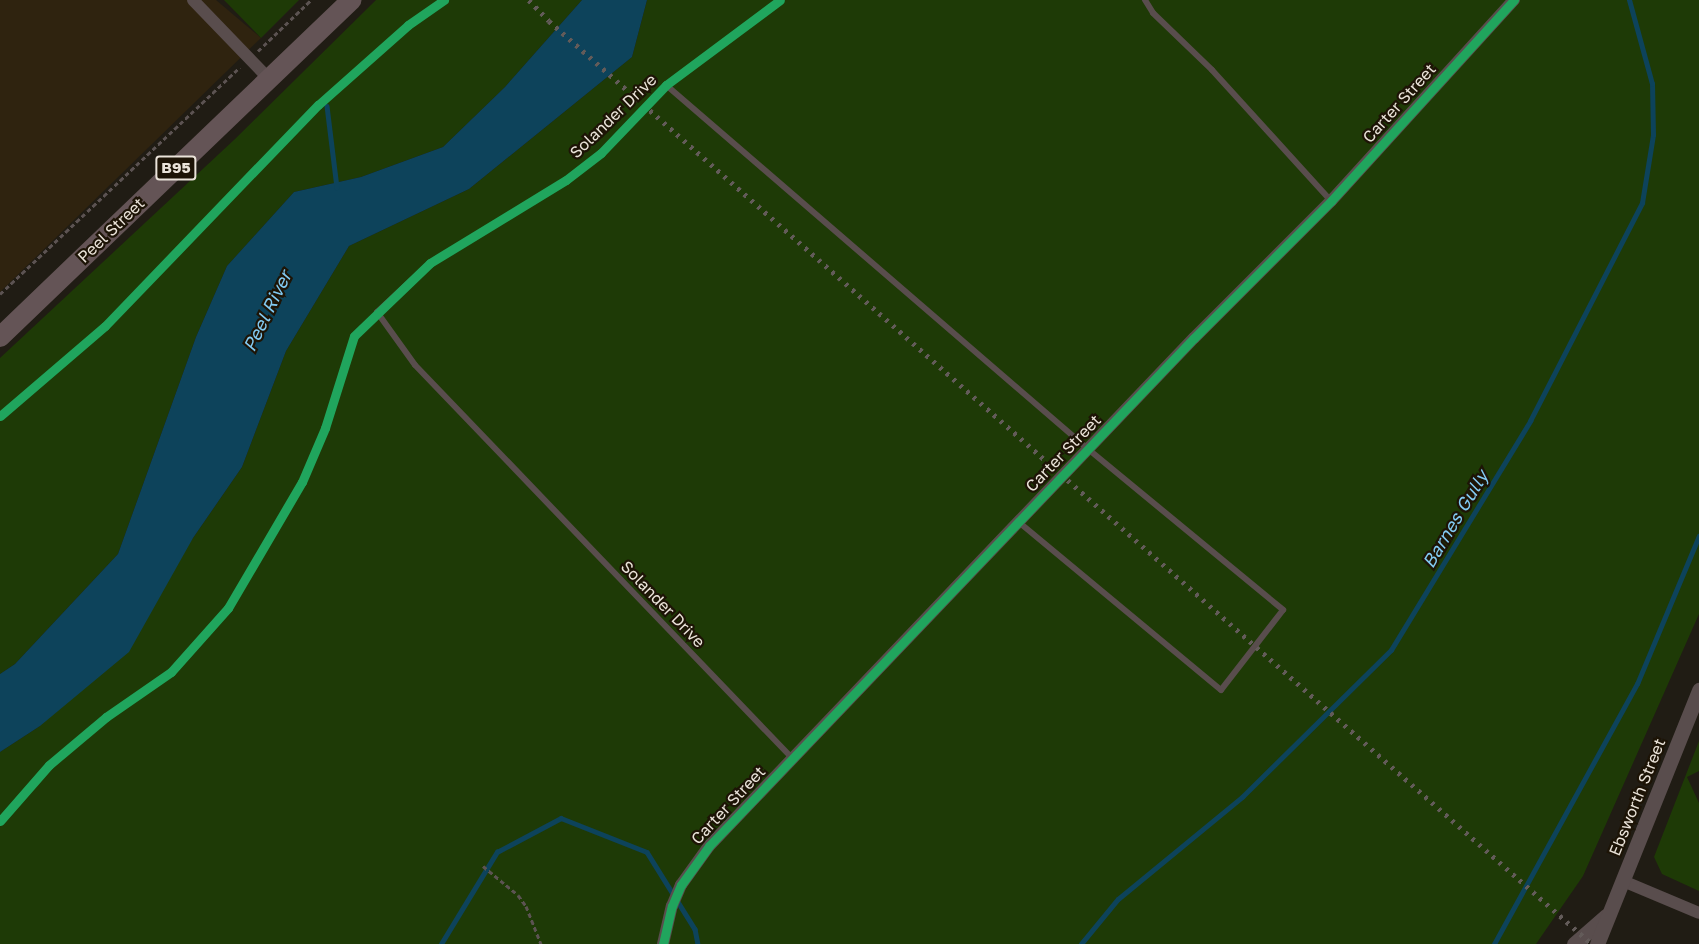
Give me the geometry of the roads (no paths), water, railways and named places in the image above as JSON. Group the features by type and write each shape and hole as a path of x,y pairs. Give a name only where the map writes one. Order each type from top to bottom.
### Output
{"main road":[{"name":"Peel Street","path":"0,337 351,0"}],"street":[{"path":"193,0 269,79"},
{"name":"Carter Street","path":"663,944 672,906 693,866 792,758 1194,338 1331,201 1514,0"},
{"name":"Ebsworth Street","path":"1597,944 1606,916 1623,881 1699,690"},
{"path":"1623,881 1699,913"},
{"name":"Ebsworth Street","path":"1574,944 1606,916"}],"lane":[{"name":"Solander Drive","path":"780,0 666,84 601,153 566,180 430,263 377,312 415,365 792,758"},
{"path":"1145,0 1153,13 1212,70 1331,201"},
{"path":"666,84 1088,449 1283,610 1221,690 1018,522"}],"water":[{"name":"Peel River","path":"582,0 647,0 632,57 469,189 349,246 286,351 242,467 193,538 129,652 40,726 0,752 0,674 15,664 118,554 196,337 227,266 294,192 361,177 443,147 505,87"}],"waterway":[{"name":"Barnes Gully","path":"1081,944 1118,899 1242,797 1391,650 1530,421 1642,203 1653,135 1652,84 1629,0"},
{"path":"327,106 337,187"},
{"path":"1494,944 1637,684 1699,536"},
{"name":"Barnes Gully","path":"441,944 497,852 561,818 647,852 695,929 698,944"}],"railway":[{"path":"529,0 549,21 1592,944"}]}
